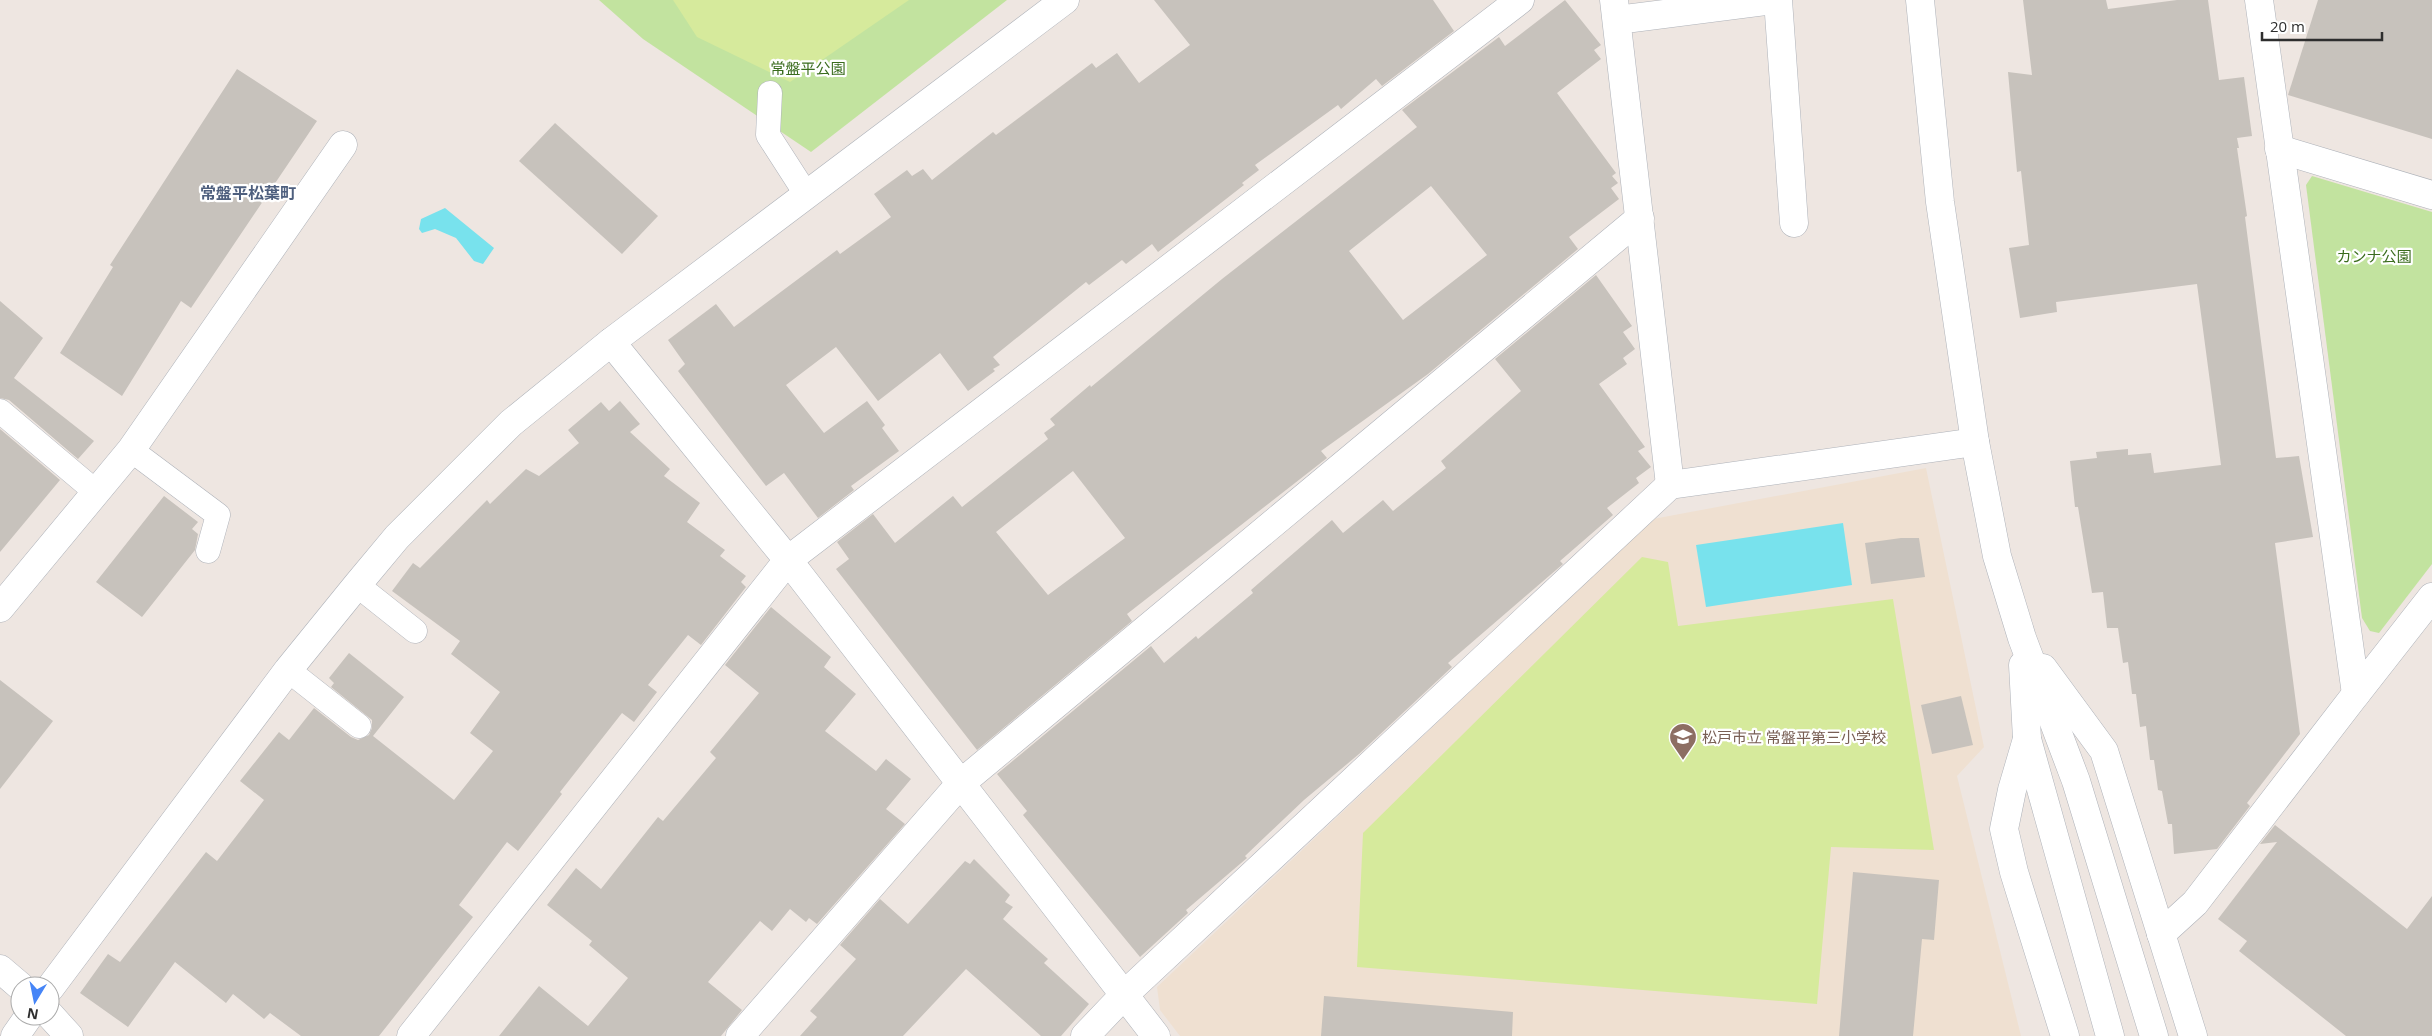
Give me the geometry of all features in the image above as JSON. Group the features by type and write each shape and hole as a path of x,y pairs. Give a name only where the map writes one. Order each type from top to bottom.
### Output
{"street":[{"path":"59,976 288,670 357,585 397,537 511,423 610,342 1065,0"},
{"path":"411,1036 788,560 1520,0"},
{"path":"1670,485 1615,10 1773,0"},
{"path":"1778,0 1794,222"},
{"path":"1920,0 1940,202 1975,442 1997,556 2022,638 2076,781 2154,1036"},
{"path":"2259,0 2356,694"},
{"path":"0,608 131,450 343,145"},
{"path":"2279,149 2432,195"},
{"path":"740,1036 960,784 1640,218"},
{"path":"610,342 788,560 1156,1036"},
{"path":"1085,1036 1125,994 1670,485 1975,442"},
{"path":"2161,934 2195,903 2432,597"},
{"path":"2022,638 2027,739 2110,1036"},
{"path":"2022,638 2104,751 2193,1036"},
{"path":"2027,739 2012,790 2004,829 2014,872 2065,1036"},
{"path":"0,969 10,978"},
{"path":"60,1026 69,1036"}],"lane":[{"path":"770,93 768,135 806,194"},
{"path":"0,411 96,492"},
{"path":"131,450 218,515 208,551"},
{"path":"357,585 415,631"},
{"path":"288,670 359,726"}],"shaded area":[{"name":"松戸市立 常盤平第三小学校","path":"1926,468 1984,747 1957,776 2021,1036 1180,1036 1160,1010 1157,987 1653,519"}],"green space":[{"name":"常盤平公園","path":"599,0 1007,0 811,152 643,39"},
{"path":"673,0 909,0 790,82 697,37"},
{"name":"カンナ公園","path":"2312,176 2432,212 2432,564 2379,633 2370,631 2362,618 2306,185"},
{"path":"1642,557 1668,562 1678,626 1893,599 1934,850 1831,847 1817,1004 1357,967 1363,833"}],"water":[{"path":"445,208 494,248 483,264 474,261 456,238 435,229 422,233 419,229 421,219"},
{"path":"1843,523 1852,585 1706,607 1696,545"}],"building":[{"path":"1154,0 1433,0 1454,31 1382,86 1376,79 1341,109 1338,105 1255,165 1259,170 1242,183 1244,185 1158,252 1152,244 1126,264 1122,260 1089,285 1086,282 993,357 1000,365 993,369 995,371 968,391 940,353 878,401 836,347 786,385 824,433 867,401 885,425 882,428 899,451 851,486 854,490 818,518 784,473 766,486 678,371 685,364 668,340 716,304 734,327 837,250 840,254 891,217 874,194 907,170 912,176 923,169 932,180 993,132 996,135 1092,63 1096,68 1117,53 1139,83 1190,45"},
{"path":"1565,0 1601,45 1594,50 1601,59 1557,93 1616,173 1612,176 1618,183 1611,188 1619,199 1569,237 1578,249 1428,374 1321,451 1327,458 1127,614 1132,621 977,750 836,569 849,559 837,542 873,514 895,543 953,496 962,507 1048,439 1044,433 1055,425 1050,419 1090,385 1091,387 1222,279 1417,127 1402,110 1499,37 1505,46","holes":["1431,186 1487,255 1403,320 1349,251","1073,471 1125,538 1048,595 996,532"]},
{"path":"2023,0 2106,0 2108,9 2177,0 2208,0 2219,80 2244,77 2252,136 2237,138 2239,148 2237,148 2276,458 2299,456 2313,537 2275,543 2300,734 2247,803 2250,806 2217,849 2174,854 2172,824 2168,824 2162,791 2158,790 2154,760 2150,760 2146,726 2140,727 2136,694 2132,694 2128,662 2123,663 2118,628 2107,628 2103,592 2092,593 2078,507 2075,507 2070,461 2097,458 2096,452 2128,449 2128,455 2151,453 2154,473 2221,465 2197,284 2056,302 2057,312 2020,318 2009,248 2029,245 2021,171 2017,172 2008,72 2032,75"},
{"path":"2318,0 2432,0 2432,139 2288,95"},
{"path":"237,69 317,121 191,308 181,301 122,396 60,353 113,267 110,265"},
{"path":"555,123 658,216 622,254 519,161"},
{"path":"1596,275 1632,326 1623,332 1635,349 1623,358 1627,364 1599,384 1645,447 1638,451 1651,467 1636,478 1639,483 1607,508 1613,515 1560,561 1563,564 1448,663 1452,667 1359,754 1304,800 1245,856 1247,858 1186,910 1188,913 1140,957 1023,815 1027,811 997,774 1151,646 1164,663 1196,636 1198,639 1253,593 1251,590 1332,520 1343,533 1383,500 1393,511 1446,468 1441,461 1521,391 1495,359"},
{"path":"0,301 43,338 14,378 94,441 78,459 9,400 0,398"},
{"path":"620,401 640,424 630,432 670,469 664,476 700,503 687,522 725,550 720,556 746,576 741,582 746,587 701,645 688,635 648,685 657,692 634,722 622,713 560,792 562,794 518,851 507,842 459,905 473,917 379,1036 301,1036 270,1013 264,1019 233,994 226,1003 175,962 128,1027 80,993 108,954 120,962 206,852 217,861 264,800 240,781 279,732 289,740 314,708 351,737 358,740 369,735 372,728 372,720 331,687 334,683 329,678 349,653 404,697 373,736 454,800 493,751 470,733 500,692 451,654 460,641 392,591 413,563 420,568 487,500 490,504 526,469 539,476 579,443 568,430 601,402 609,411"},
{"path":"0,429 60,480 0,552"},
{"path":"164,496 198,522 192,529 198,534 195,550 142,617 96,582"},
{"path":"1901,538 1919,538 1925,577 1871,584 1865,543"},
{"path":"771,607 831,657 824,667 856,694 825,731 876,771 886,759 911,779 886,809 905,824 817,924 809,918 806,922 790,909 772,931 760,921 708,982 742,1010 721,1036 499,1036 539,986 588,1026 628,978 589,945 592,941 547,905 576,868 601,889 658,817 663,821 716,758 710,752 759,693 725,665"},
{"path":"0,680 53,721 0,789"},
{"path":"1961,696 1973,745 1932,754 1921,705"},
{"path":"2275,825 2407,929 2432,896 2432,1036 2346,1036 2239,951 2247,941 2218,919 2277,842 2260,844"},
{"path":"974,859 1010,895 1005,902 1013,907 1003,919 1048,959 1044,963 1089,1004 1061,1036 1041,1036 966,969 903,1036 800,1036 817,1017 810,1011 856,959 840,945 880,899 908,924 965,861 970,864"},
{"path":"1853,872 1939,880 1934,940 1922,939 1913,1036 1839,1036"},
{"path":"1324,996 1513,1012 1512,1036 1321,1036"}],"place":[{"name":"松戸市立 常盤平第三小学校","path":"1683,761"}],"district":[{"name":"常盤平松葉町","path":"248,193"}]}
